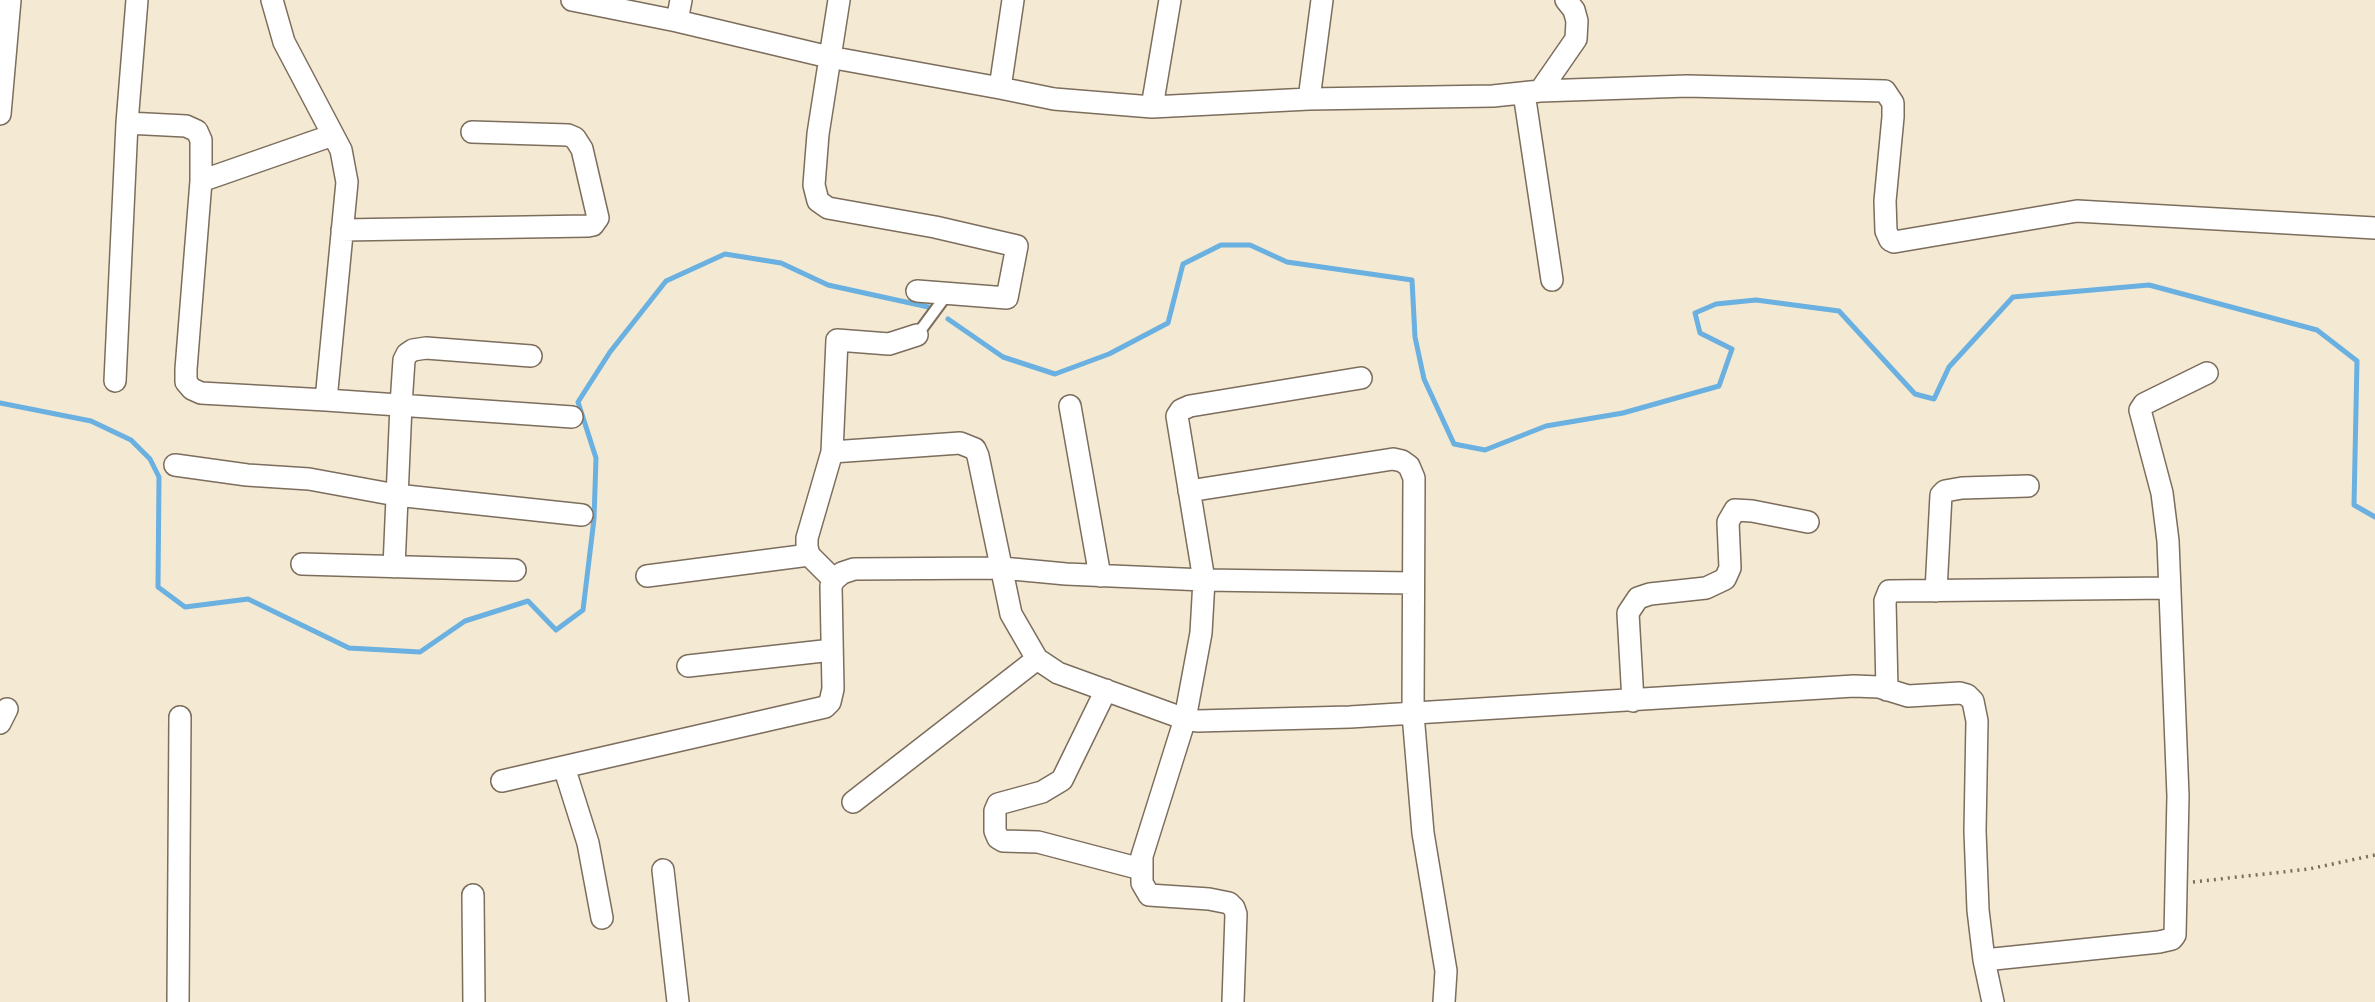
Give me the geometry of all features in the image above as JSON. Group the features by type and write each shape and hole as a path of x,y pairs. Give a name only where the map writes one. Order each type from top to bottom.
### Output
{"street":[{"path":"0,114 10,0"},
{"path":"115,381 127,123 136,0"},
{"path":"272,0 284,43 341,150 347,182 326,400"},
{"path":"572,0 679,10 829,57 1054,99 1152,107 1309,99 1493,96 1686,86 1885,91 1893,103 1894,117 1885,201 1886,231 1894,242 2077,211 2375,228"},
{"path":"839,0 818,134 814,185 818,201 828,208 935,227 1017,246 1007,298 917,290"},
{"path":"1000,88 1013,0"},
{"path":"1152,107 1170,0"},
{"path":"1309,99 1321,0"},
{"path":"1552,280 1532,92 1576,40 1577,21 1574,10 1566,0"},
{"path":"127,123 186,126 197,131 201,140 201,181 186,369 187,383 192,389 201,393 572,417"},
{"path":"342,230 593,225 598,218 582,149 575,138 568,135 472,132"},
{"path":"201,181 333,135"},
{"path":"834,580 809,555 807,538 832,452 837,340 889,344 916,335"},
{"path":"394,567 401,405 404,360 407,354 426,348 531,356"},
{"path":"1984,960 2172,939 2177,925 2178,796 2170,588 2162,493 2140,410 2144,404 2207,373"},
{"path":"1233,1002 1236,920 1234,908 1229,903 1149,895 1142,883 1142,856 1185,719 1201,634 1204,580 1177,416 1181,410 1190,406 1361,378"},
{"path":"1070,406 1100,576"},
{"path":"832,452 960,443 975,449 1011,614 1037,659 1058,673 1185,719 1413,714 1854,686 1870,686 1898,694 1923,696 1960,693 1973,701 1977,721 1975,831 1978,910 1984,960 1993,1002"},
{"path":"1189,491 1393,459 1409,466 1414,478 1413,714 1423,833 1446,971 1444,1002"},
{"path":"175,465 309,480 397,495 582,515"},
{"path":"1936,590 1941,495 1945,491 1962,488 2028,486"},
{"path":"1633,701 1628,613 1638,598 1650,594 1706,588 1726,579 1730,568 1728,522 1735,510 1808,522"},
{"path":"647,576 809,555"},
{"path":"302,564 515,570"},
{"path":"502,781 825,706 830,702 833,689 831,586 842,573 853,569 1002,568 1100,576 1204,580 1413,583"},
{"path":"1887,690 1885,601 1887,594 1895,591 2170,588"},
{"path":"688,666 832,650"},
{"path":"853,802 1037,659"},
{"path":"1106,690 1062,780 1042,792 998,804 995,811 995,831 1003,841 1038,842 1141,869"},
{"path":"178,1002 180,717"},
{"path":"564,767 589,844 602,918"},
{"path":"663,870 678,1002"},
{"path":"473,895 474,1002"}],"lane":[{"path":"916,335 948,293"}],"path":[{"path":"2178,884 2309,869 2375,855"}],"waterway":[{"path":"948,319 1003,357 1055,374 1109,354 1168,323 1183,264 1221,245 1250,245 1287,262 1412,280 1415,337 1424,379 1454,444 1485,450 1546,426 1623,413 1719,386 1732,349 1700,333 1695,313 1716,304 1756,300 1839,311 1915,394 1934,399 1949,367 2013,297 2149,285 2317,330 2357,361 2354,505 2375,517"},
{"path":"0,403 91,421 131,440 150,459 159,477 158,587 185,607 248,599 349,648 420,652 465,621 528,601 556,630 583,610 594,519 596,458 578,402 610,352 666,281 725,254 781,263 828,285 933,308"}]}
